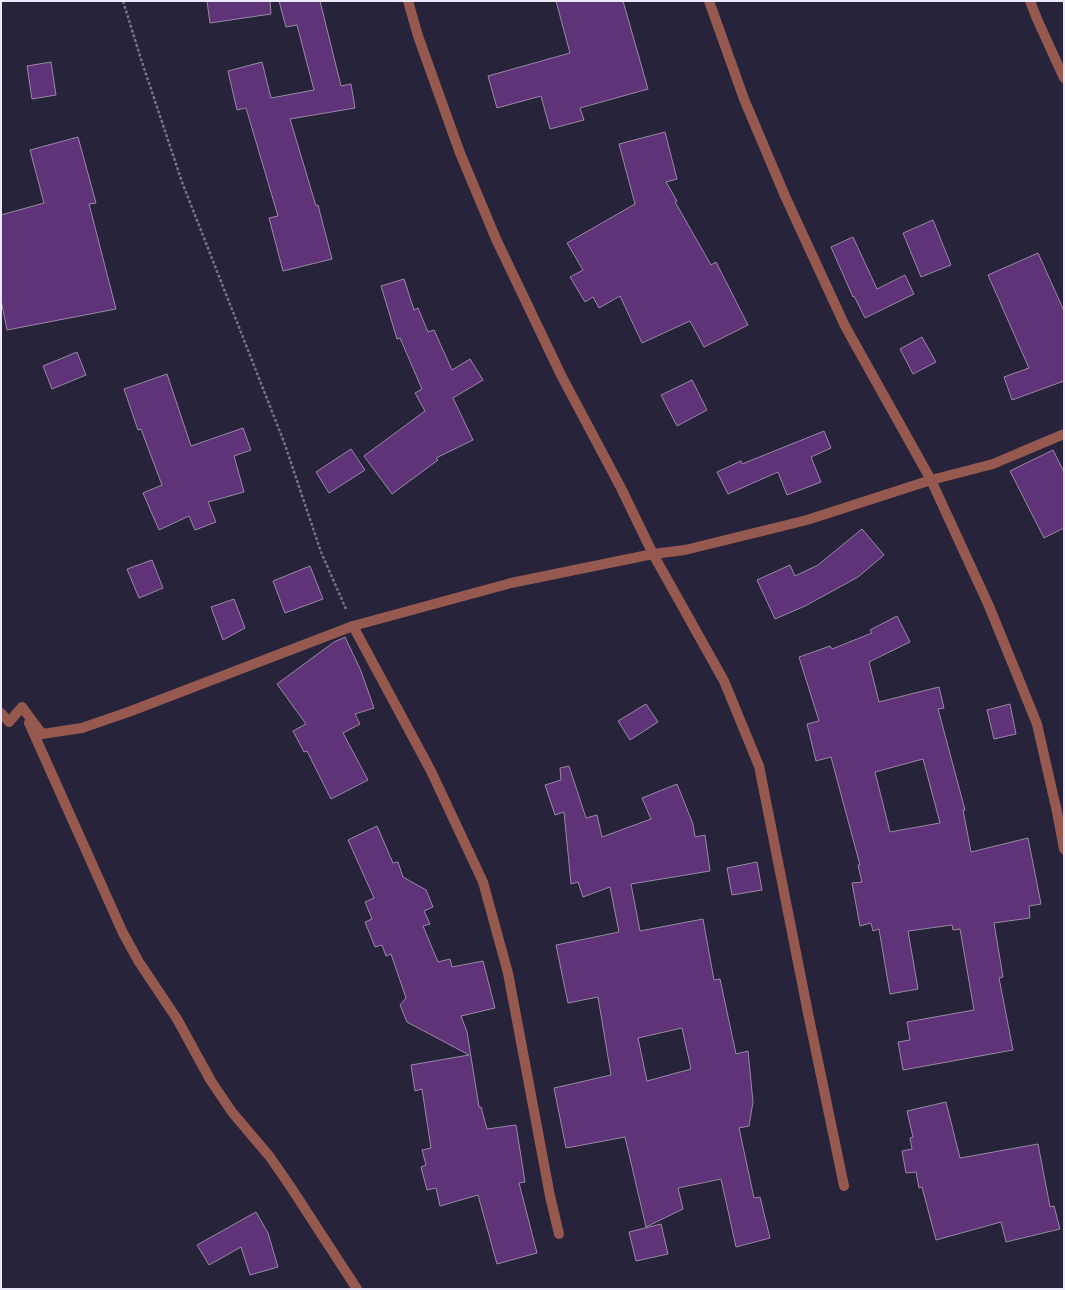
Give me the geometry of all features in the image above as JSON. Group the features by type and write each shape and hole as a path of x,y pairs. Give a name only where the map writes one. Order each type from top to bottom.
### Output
{"street":[{"path":"408,1 418,36 460,154 496,239 561,376 621,488 653,554 724,681 759,766 844,1186"},
{"path":"709,1 744,99 788,203 845,326 931,480 989,606 1037,724 1064,849"},
{"path":"1030,1 1064,78"},
{"path":"22,707 42,734 82,728 131,711 353,626 511,583 653,554 685,550 807,520 931,480 993,464 1064,434"},
{"path":"353,626 432,771 482,882 508,973 550,1196 559,1234"},
{"path":"1,713 9,722 22,707"},
{"path":"22,707 123,933 139,962 177,1019 211,1081 232,1112 270,1157 357,1289"}],"path":[{"path":"123,1 182,182 284,442 321,552 353,626"}],"building":[{"path":"207,1 270,1 271,14 210,23"},
{"path":"279,1 320,1 341,86 351,84 355,108 290,119 316,206 318,205 332,259 283,271 269,218 278,216 246,108 237,110 228,71 262,62 271,98 314,90 297,25 286,27"},
{"path":"556,1 623,1 648,89 580,108 584,120 550,129 541,96 497,108 488,76 570,53"},
{"path":"51,62 56,95 32,99 27,66"},
{"path":"665,132 677,179 666,182 677,201 675,202 711,265 716,262 748,325 704,347 690,321 642,343 620,296 599,308 593,297 585,302 570,277 583,270 567,243 635,204 619,144"},
{"path":"78,137 96,203 89,204 116,309 7,330 1,300 1,215 44,203 30,150"},
{"path":"933,220 951,265 921,277 903,233"},
{"path":"853,237 877,289 905,275 914,294 865,318 854,296 853,297 831,247"},
{"path":"1038,253 1064,311 1064,381 1012,400 1004,377 1029,368 988,275"},
{"path":"404,279 414,310 418,308 428,332 434,330 452,370 470,359 483,380 453,398 473,440 436,458 438,460 392,494 364,456 425,411 415,393 422,389 400,338 397,339 381,286"},
{"path":"922,337 936,362 913,374 900,349"},
{"path":"77,352 86,375 52,389 43,366"},
{"path":"167,374 191,446 243,428 251,450 234,456 244,492 208,502 216,522 195,530 189,516 159,530 143,493 162,485 141,429 138,430 124,389"},
{"path":"692,380 707,410 677,426 661,395"},
{"path":"824,431 831,448 811,457 821,482 787,495 778,472 728,494 717,472 741,461 742,464"},
{"path":"351,449 365,470 329,493 316,472"},
{"path":"1053,450 1064,472 1064,528 1044,538 1010,471"},
{"path":"862,529 884,555 858,577 805,606 775,619 757,580 790,565 795,576 818,565"},
{"path":"152,560 163,588 139,598 127,569"},
{"path":"310,566 323,599 285,613 273,581"},
{"path":"234,599 245,628 223,640 211,607"},
{"path":"897,616 910,642 869,662 879,702 939,687 944,708 938,709 965,810 963,810 971,852 1028,838 1041,904 1029,906 1030,918 994,923 1003,977 999,978 1013,1050 903,1070 898,1042 910,1040 907,1022 974,1010 960,929 953,930 952,925 908,931 918,989 890,994 879,929 873,931 871,923 860,926 852,883 862,882 858,865 860,865 831,757 816,761 807,724 819,721 799,657 830,646 832,649 872,633 870,630","holes":["923,759 940,823 890,832 875,772"]},
{"path":"345,637 361,671 374,708 355,714 360,724 343,733 368,780 331,799 307,751 304,752 293,731 306,724 277,684 334,642"},
{"path":"646,704 658,722 630,740 618,721"},
{"path":"1010,704 1016,734 994,739 987,710"},
{"path":"569,766 586,818 597,815 602,837 651,819 642,798 677,784 693,824 695,837 705,835 710,871 631,884 640,931 703,919 714,980 720,979 736,1054 748,1051 753,1102 749,1126 739,1128 754,1198 760,1197 770,1238 736,1247 721,1179 678,1188 683,1209 646,1227 625,1137 566,1148 554,1088 611,1075 598,997 568,1003 556,945 619,932 610,887 583,897 578,882 571,884 564,812 555,815 545,785 561,780 560,768","holes":["682,1028 691,1069 647,1081 638,1038"]},
{"path":"377,826 393,863 398,862 403,877 426,890 433,907 424,911 430,924 423,926 438,962 450,959 452,967 483,961 495,1008 461,1016 467,1032 479,1107 481,1107 487,1129 516,1125 525,1182 519,1183 537,1253 497,1264 478,1195 440,1206 436,1188 427,1190 421,1167 426,1165 422,1150 431,1148 422,1089 415,1091 411,1065 469,1055 407,1022 400,1005 406,998 391,954 386,956 382,945 375,947 365,922 372,919 365,902 374,898 348,840"},
{"path":"757,862 762,890 732,895 727,868"},
{"path":"946,1102 960,1158 1038,1144 1050,1207 1054,1206 1060,1229 1006,1242 1001,1222 936,1240 922,1187 919,1188 916,1172 906,1173 902,1151 912,1149 910,1138 913,1137 907,1111"},
{"path":"256,1212 268,1233 278,1267 250,1275 241,1247 209,1265 197,1245"},
{"path":"661,1224 668,1254 636,1261 629,1232"}]}
